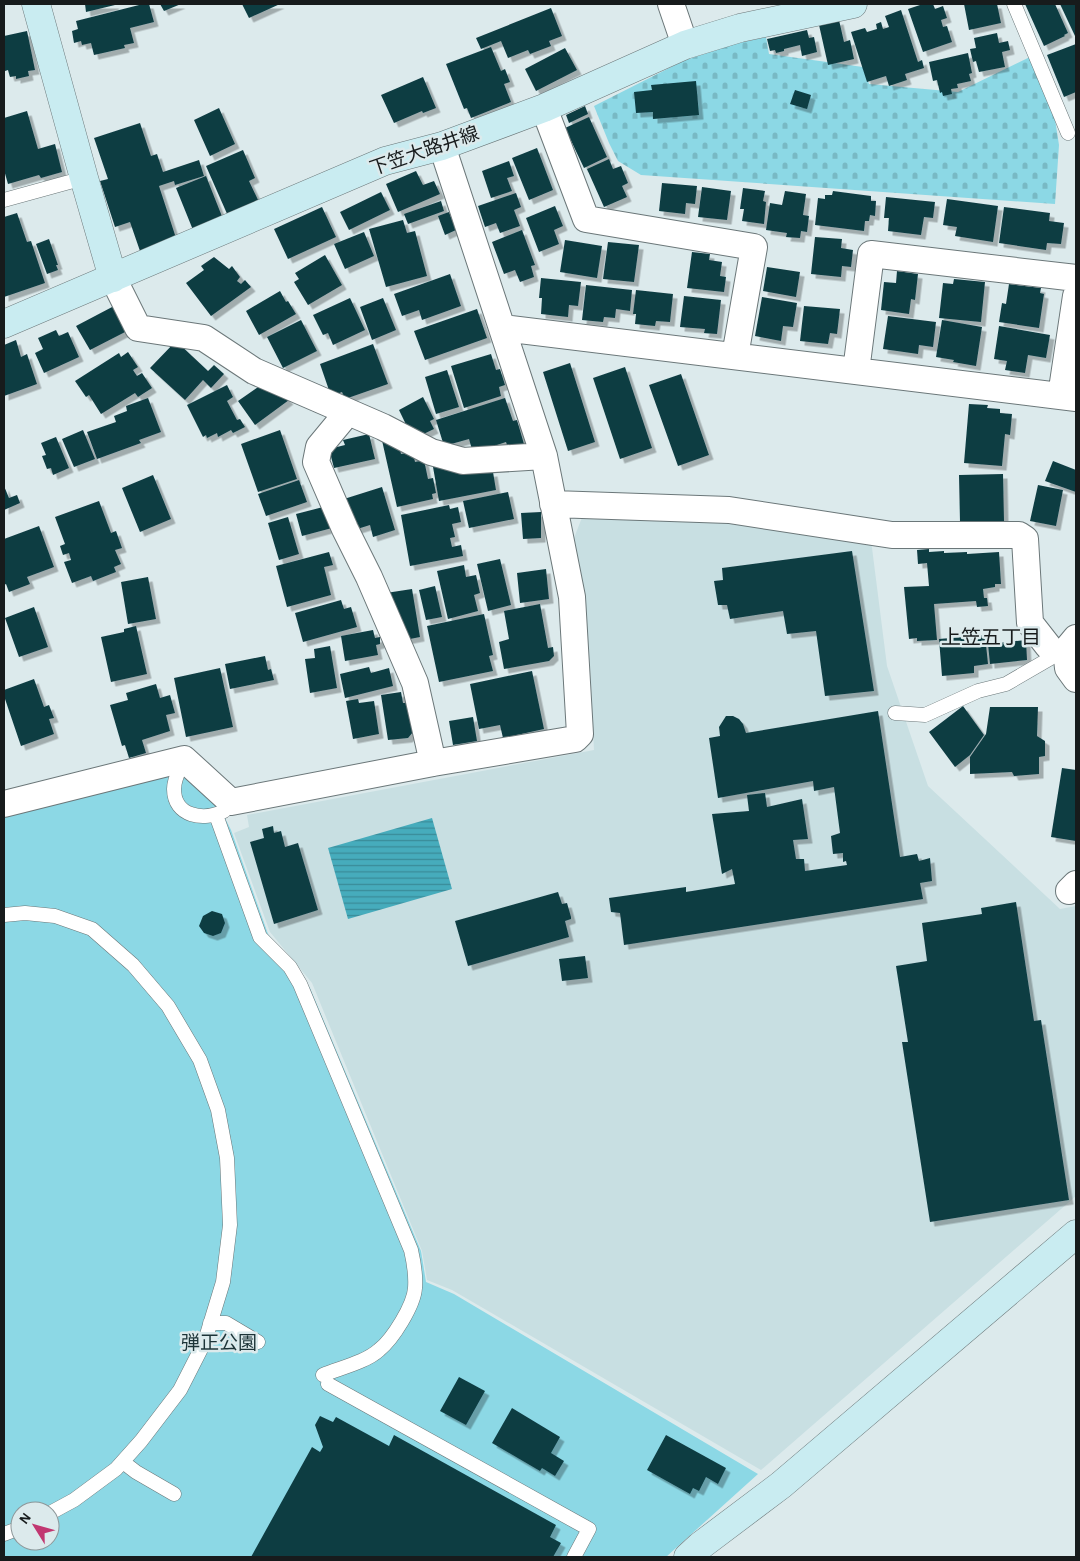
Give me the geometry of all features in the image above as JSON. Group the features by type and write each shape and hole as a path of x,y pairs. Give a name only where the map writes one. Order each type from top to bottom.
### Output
{"main road":[{"path":"36,4 113,278"},
{"name":"下笠大路井線","path":"4,324 385,161 442,146 544,108 685,45 740,28 853,4"},
{"path":"688,1557 781,1485 1076,1234"}],"street":[{"path":"671,4 685,45"},
{"path":"544,108 586,219 754,247 735,356"},
{"path":"4,804 184,759 224,809 433,763 576,739 580,734 572,597 544,456 442,146"},
{"path":"856,371 871,254 1076,278"},
{"path":"113,278 138,328 204,338 254,371 384,427 430,452 464,461 544,456"},
{"path":"503,328 1069,397 1076,296"},
{"path":"348,412 318,447 316,462 344,529 370,577 415,683 433,763"},
{"path":"553,504 729,510 892,535 1019,535 1025,539 1030,624 1067,655"}],"lane":[{"path":"1014,4 1068,133"},
{"path":"4,200 84,178"},
{"path":"895,713 924,715 978,691 1006,684 1056,655 1067,655"},
{"path":"184,759 175,780 176,802 184,811 195,816 224,809 260,937 290,967 300,984 411,1250 416,1271 416,1290 395,1335 379,1351 326,1379 590,1529 574,1557"},
{"path":"4,915 26,913 55,916 92,929 133,965 168,1006 200,1060 218,1110 227,1158 230,1225 223,1282 205,1340 180,1390 123,1462 74,1500 60,1508"},
{"path":"210,1323 226,1324 258,1342"},
{"path":"123,1462 136,1472 174,1494"}],"shaded area":[{"path":"583,515 756,520 871,540 887,666 928,786 1060,909 1076,906 1076,1196 761,1470 452,1290 427,1280 422,1251 312,983 270,932 234,833 249,827 247,815 594,750 590,666 574,538"},
{"path":"432,818 452,889 348,919 328,848"}],"green space":[{"path":"766,37 769,54 863,67 869,84 958,92 1030,57 1054,113 1059,145 1055,204 641,175 618,161 594,106 683,61 734,44"},
{"name":"弾正公園","path":"185,771 216,800 231,830 268,934 310,988 421,1251 426,1282 454,1294 758,1474 666,1557 4,1557 4,815"}],"building":[{"path":"85,4 114,4 115,5 86,12"},
{"path":"149,4 154,22 130,28 134,43 124,45 125,48 94,55 91,43 82,45 81,41 74,43 72,31 78,29 76,21"},
{"path":"160,4 181,4 164,11"},
{"path":"242,4 280,4 249,18"},
{"path":"923,4 933,4 935,9 943,6 947,18 941,20 943,27 947,26 952,42 923,52 908,9"},
{"path":"964,4 997,4 1001,23 969,30"},
{"path":"1025,4 1055,4 1068,33 1044,46"},
{"path":"1060,4 1076,4 1075,36"},
{"path":"551,8 562,36 549,41 551,46 530,54 528,50 508,58 501,41 481,49 476,38"},
{"path":"901,10 918,62 922,60 924,68 905,74 907,80 889,86 886,76 867,82 851,32 865,28 867,32 877,29 876,24 881,22 883,29 889,27 885,16"},
{"path":"839,20 844,42 850,40 854,59 828,65 819,25"},
{"path":"807,30 809,38 814,37 817,52 802,56 800,45 776,53 775,50 770,51 767,39"},
{"path":"27,31 35,70 28,71 29,76 16,79 16,76 10,77 8,70 5,71 4,36"},
{"path":"997,33 999,43 1008,41 1010,50 1002,52 1005,67 979,72 976,61 973,62 970,49 976,48 974,38"},
{"path":"1076,44 1076,92 1064,97 1047,55"},
{"path":"491,47 501,71 505,69 510,82 504,84 511,102 471,118 467,108 464,109 446,64"},
{"path":"565,48 577,70 536,91 525,69"},
{"path":"968,53 972,73 969,74 971,81 957,84 958,88 951,89 952,94 943,96 942,92 940,93 937,80 933,81 929,62"},
{"path":"423,77 436,108 423,113 422,111 394,123 381,95"},
{"path":"696,81 699,115 653,119 653,112 636,113 634,92 652,90 651,85"},
{"path":"795,90 811,95 807,109 790,104"},
{"path":"585,106 588,114 569,123 566,115"},
{"path":"219,108 235,144 210,156 194,120"},
{"path":"27,111 38,149 55,144 62,172 41,178 39,175 8,184 4,170 4,118"},
{"path":"589,117 607,157 584,168 565,128"},
{"path":"140,123 151,156 157,154 163,172 199,160 204,176 175,185 174,181 159,186 176,238 140,251 130,222 115,227 100,181 108,179 94,138"},
{"path":"537,148 553,190 529,200 512,158"},
{"path":"243,150 255,178 249,181 259,202 228,216 206,166"},
{"path":"609,159 613,169 621,166 628,183 622,186 627,197 604,207 587,169"},
{"path":"509,161 514,176 507,178 512,191 491,198 482,171"},
{"path":"416,171 423,185 434,181 440,194 398,212 386,184"},
{"path":"206,176 223,219 193,230 176,188"},
{"path":"662,183 697,186 695,204 686,203 685,214 659,211"},
{"path":"702,187 731,191 727,220 698,217"},
{"path":"743,188 765,191 763,201 766,202 764,224 742,221 744,209 740,209"},
{"path":"785,191 806,194 803,215 809,216 807,232 801,231 800,238 786,237 787,233 766,230 770,203 782,205"},
{"path":"833,191 871,196 871,201 876,201 875,216 870,215 869,221 865,221 864,231 815,225 818,198 825,199 825,195 832,195"},
{"path":"381,192 390,210 349,230 340,212"},
{"path":"516,193 521,207 514,210 520,226 500,233 496,223 485,227 478,206"},
{"path":"886,197 935,202 933,218 924,217 921,235 888,231 889,218 884,218"},
{"path":"947,199 998,206 993,242 955,236 957,227 943,225"},
{"path":"441,201 444,211 408,224 404,214"},
{"path":"555,206 563,226 554,230 559,244 539,252 526,218"},
{"path":"322,207 336,237 288,259 274,229"},
{"path":"1004,207 1050,213 1049,221 1064,223 1061,244 1047,243 1046,250 999,243"},
{"path":"449,212 456,230 445,235 438,216"},
{"path":"17,213 27,242 31,241 45,283 4,297 4,217"},
{"path":"403,220 407,233 415,231 427,276 386,287 369,229"},
{"path":"522,230 535,265 531,266 534,277 520,282 515,270 504,274 492,242"},
{"path":"364,232 374,256 345,269 334,244"},
{"path":"815,237 842,239 841,248 853,250 851,267 842,266 841,277 811,274"},
{"path":"49,239 58,270 47,274 36,244"},
{"path":"565,240 602,246 597,278 560,272"},
{"path":"608,242 639,245 634,282 603,279"},
{"path":"692,252 710,254 709,260 722,262 720,276 726,277 724,292 687,288"},
{"path":"325,255 342,285 308,305 294,282 299,279 295,273"},
{"path":"214,257 229,269 232,266 240,277 237,281 241,284 245,280 251,287 211,316 186,283 204,270 201,266"},
{"path":"767,267 800,272 796,297 763,291"},
{"path":"897,271 918,274 915,300 911,299 909,314 881,310 884,282 896,283"},
{"path":"450,274 461,306 422,320 419,310 402,316 394,294"},
{"path":"541,278 581,282 578,306 569,305 568,317 541,314 542,298 539,298"},
{"path":"954,279 985,282 981,322 939,318 943,283 953,284"},
{"path":"1009,284 1041,288 1040,293 1044,294 1039,328 999,322 1002,303 1006,304"},
{"path":"586,285 632,290 630,311 616,309 615,318 604,317 603,322 582,320"},
{"path":"636,290 673,294 670,322 656,321 655,326 635,324 636,314 633,314"},
{"path":"280,291 296,314 259,335 246,311"},
{"path":"684,296 721,300 717,334 704,333 705,329 680,327"},
{"path":"762,297 797,303 793,327 783,326 781,341 755,336"},
{"path":"350,298 365,330 333,345 328,333 323,335 313,315"},
{"path":"383,298 396,330 372,340 360,307"},
{"path":"114,306 127,331 90,350 76,326"},
{"path":"804,306 840,309 837,334 830,333 828,344 800,341"},
{"path":"477,309 487,338 425,360 414,331"},
{"path":"888,316 936,322 933,347 919,345 918,354 883,349"},
{"path":"301,320 317,351 283,368 267,337"},
{"path":"942,320 982,327 976,366 936,357"},
{"path":"999,326 1050,335 1046,358 1028,355 1025,373 1005,370 1007,361 994,359"},
{"path":"56,330 59,336 68,332 79,357 44,373 35,353 43,349 38,338"},
{"path":"16,340 21,357 27,354 37,384 4,396 4,345"},
{"path":"176,341 208,371 214,365 224,374 211,388 203,380 185,400 150,368"},
{"path":"373,344 388,384 345,399 342,392 331,396 320,364"},
{"path":"128,352 138,367 133,370 137,376 142,373 152,388 138,397 135,393 101,414 89,395 86,397 75,381 119,353 121,357"},
{"path":"491,354 496,370 500,369 505,385 499,387 501,396 464,408 451,366"},
{"path":"570,363 595,442 568,451 543,372"},
{"path":"625,367 652,448 620,459 593,378"},
{"path":"447,370 459,407 436,414 425,377"},
{"path":"681,374 709,455 678,466 649,385"},
{"path":"264,383 271,393 277,390 289,400 255,425 238,401"},
{"path":"227,385 233,397 227,401 237,420 240,419 245,427 233,433 231,430 218,437 217,433 207,438 206,435 203,437 187,405"},
{"path":"423,397 434,419 430,421 434,429 413,439 399,410"},
{"path":"148,398 161,432 139,440 141,443 97,459 87,432 116,422 114,416 127,411 126,406"},
{"path":"505,398 513,421 517,420 526,451 509,451 506,442 473,453 469,439 444,446 436,420"},
{"path":"969,404 988,405 987,408 1000,409 1000,413 1012,414 1010,435 1005,434 1002,466 964,463"},
{"path":"83,430 95,459 74,467 62,439"},
{"path":"280,430 297,479 258,492 241,444"},
{"path":"369,434 375,459 334,468 329,449 345,445 343,440"},
{"path":"381,436 399,444 401,454 413,452 415,462 424,460 428,479 433,478 436,493 432,494 433,499 397,507"},
{"path":"56,437 69,468 53,475 51,468 47,469 42,456 46,455 41,443"},
{"path":"1053,461 1076,470 1076,492 1045,481"},
{"path":"452,463 484,466 485,473 493,472 496,490 439,501 433,467"},
{"path":"1003,474 1004,521 960,522 959,475"},
{"path":"153,475 171,519 140,532 122,488"},
{"path":"299,480 307,502 266,516 258,494"},
{"path":"1038,485 1063,490 1056,526 1030,521"},
{"path":"4,486 9,498 17,495 20,503 4,510"},
{"path":"382,487 395,530 373,537 370,525 354,530 344,499"},
{"path":"508,492 514,519 469,528 463,501"},
{"path":"99,501 111,533 116,531 122,548 115,550 121,564 114,567 116,572 93,581 91,576 72,583 64,562 71,560 69,553 63,555 60,546 65,544 55,517"},
{"path":"449,505 450,509 458,507 461,522 452,524 455,537 450,538 452,547 461,545 463,556 410,566 401,515"},
{"path":"327,506 332,528 302,536 296,514"},
{"path":"541,512 541,538 523,539 521,513"},
{"path":"288,517 299,554 279,560 268,523"},
{"path":"39,526 54,567 27,577 30,584 9,592 6,584 4,585 4,539"},
{"path":"929,549 929,552 967,552 967,554 999,552 1001,584 995,584 995,587 983,589 984,598 987,598 988,606 977,607 976,601 934,604 937,640 917,641 917,638 909,639 904,587 929,586 927,563 918,564 917,550"},
{"path":"852,551 874,691 825,696 816,631 787,634 783,611 730,619 727,605 718,605 714,581 723,580 722,568"},
{"path":"329,552 333,565 324,567 331,595 287,607 276,566"},
{"path":"500,559 511,605 488,611 477,564"},
{"path":"464,565 466,577 476,575 480,593 474,595 478,611 448,619 437,571"},
{"path":"546,569 549,599 520,603 517,573"},
{"path":"148,577 156,619 128,624 121,582"},
{"path":"435,586 442,617 426,620 419,590"},
{"path":"412,589 420,637 405,640 386,593"},
{"path":"341,600 344,609 351,607 357,627 303,642 295,613"},
{"path":"540,604 548,648 553,647 554,656 549,661 504,669 499,642 509,639 504,611"},
{"path":"34,607 48,647 19,657 5,618"},
{"path":"484,614 493,655 489,656 493,671 439,682 427,626"},
{"path":"136,626 147,674 111,682 101,637 124,632 124,629"},
{"path":"373,630 375,638 380,637 380,644 376,645 378,655 345,661 341,636"},
{"path":"985,635 988,664 974,666 974,673 942,676 939,639"},
{"path":"1026,640 1027,660 990,664 988,644"},
{"path":"330,646 337,688 310,693 305,659 315,658 314,649"},
{"path":"265,656 268,670 271,669 274,680 230,689 225,664"},
{"path":"369,667 371,673 389,668 393,686 345,698 340,674"},
{"path":"220,668 233,727 186,737 174,678"},
{"path":"532,671 544,729 503,738 500,725 479,729 470,684"},
{"path":"34,679 44,707 49,705 54,718 49,719 54,734 21,746 4,696 4,690"},
{"path":"156,684 160,698 170,695 175,713 166,715 170,731 142,740 146,753 129,758 125,745 122,746 110,705 128,700 126,693"},
{"path":"401,692 403,703 406,703 413,732 408,738 388,740 381,695"},
{"path":"358,699 359,703 374,701 379,734 353,739 346,701"},
{"path":"963,706 984,735 970,755 955,767 929,732"},
{"path":"990,707 1038,707 1037,736 1045,741 1045,756 1039,757 1039,774 1014,776 1012,772 970,774 970,757 986,734"},
{"path":"878,711 900,857 917,854 919,861 930,858 932,881 920,883 923,899 624,945 620,913 611,912 609,898 686,887 686,892 735,884 732,869 722,874 712,814 749,811 747,795 765,793 767,807 802,799 808,839 793,840 796,859 804,859 805,871 847,865 846,861 843,862 843,853 833,854 831,836 840,833 834,787 814,791 813,781 718,798 709,738 720,736 719,727 726,716 733,716 739,719 746,733"},
{"path":"473,717 477,741 453,745 449,721"},
{"path":"1062,768 1076,770 1076,841 1051,837"},
{"path":"273,826 274,833 281,831 285,847 298,843 318,910 274,924 250,842 264,838 262,829"},
{"path":"558,892 562,904 567,903 571,917 571,919 565,921 569,937 468,966 455,921"},
{"path":"1016,902 1034,1021 1041,1020 1069,1200 930,1222 902,1042 908,1042 896,966 927,961 922,923 982,914 981,908"},
{"path":"212,911 222,914 225,923 221,933 213,936 204,933 199,926 203,916"},
{"path":"585,956 588,978 562,981 559,959"},
{"path":"459,1377 485,1391 466,1425 440,1411"},
{"path":"512,1408 560,1437 551,1453 564,1461 555,1476 542,1468 540,1471 492,1443"},
{"path":"320,1416 333,1422 336,1417 389,1446 394,1435 556,1525 550,1537 561,1543 553,1557 251,1557 312,1447 320,1452 323,1447 315,1425"},
{"path":"666,1435 726,1468 718,1484 706,1477 699,1491 693,1488 690,1494 647,1470"}],"district":[{"name":"上笠五丁目","path":"991,637"}]}
